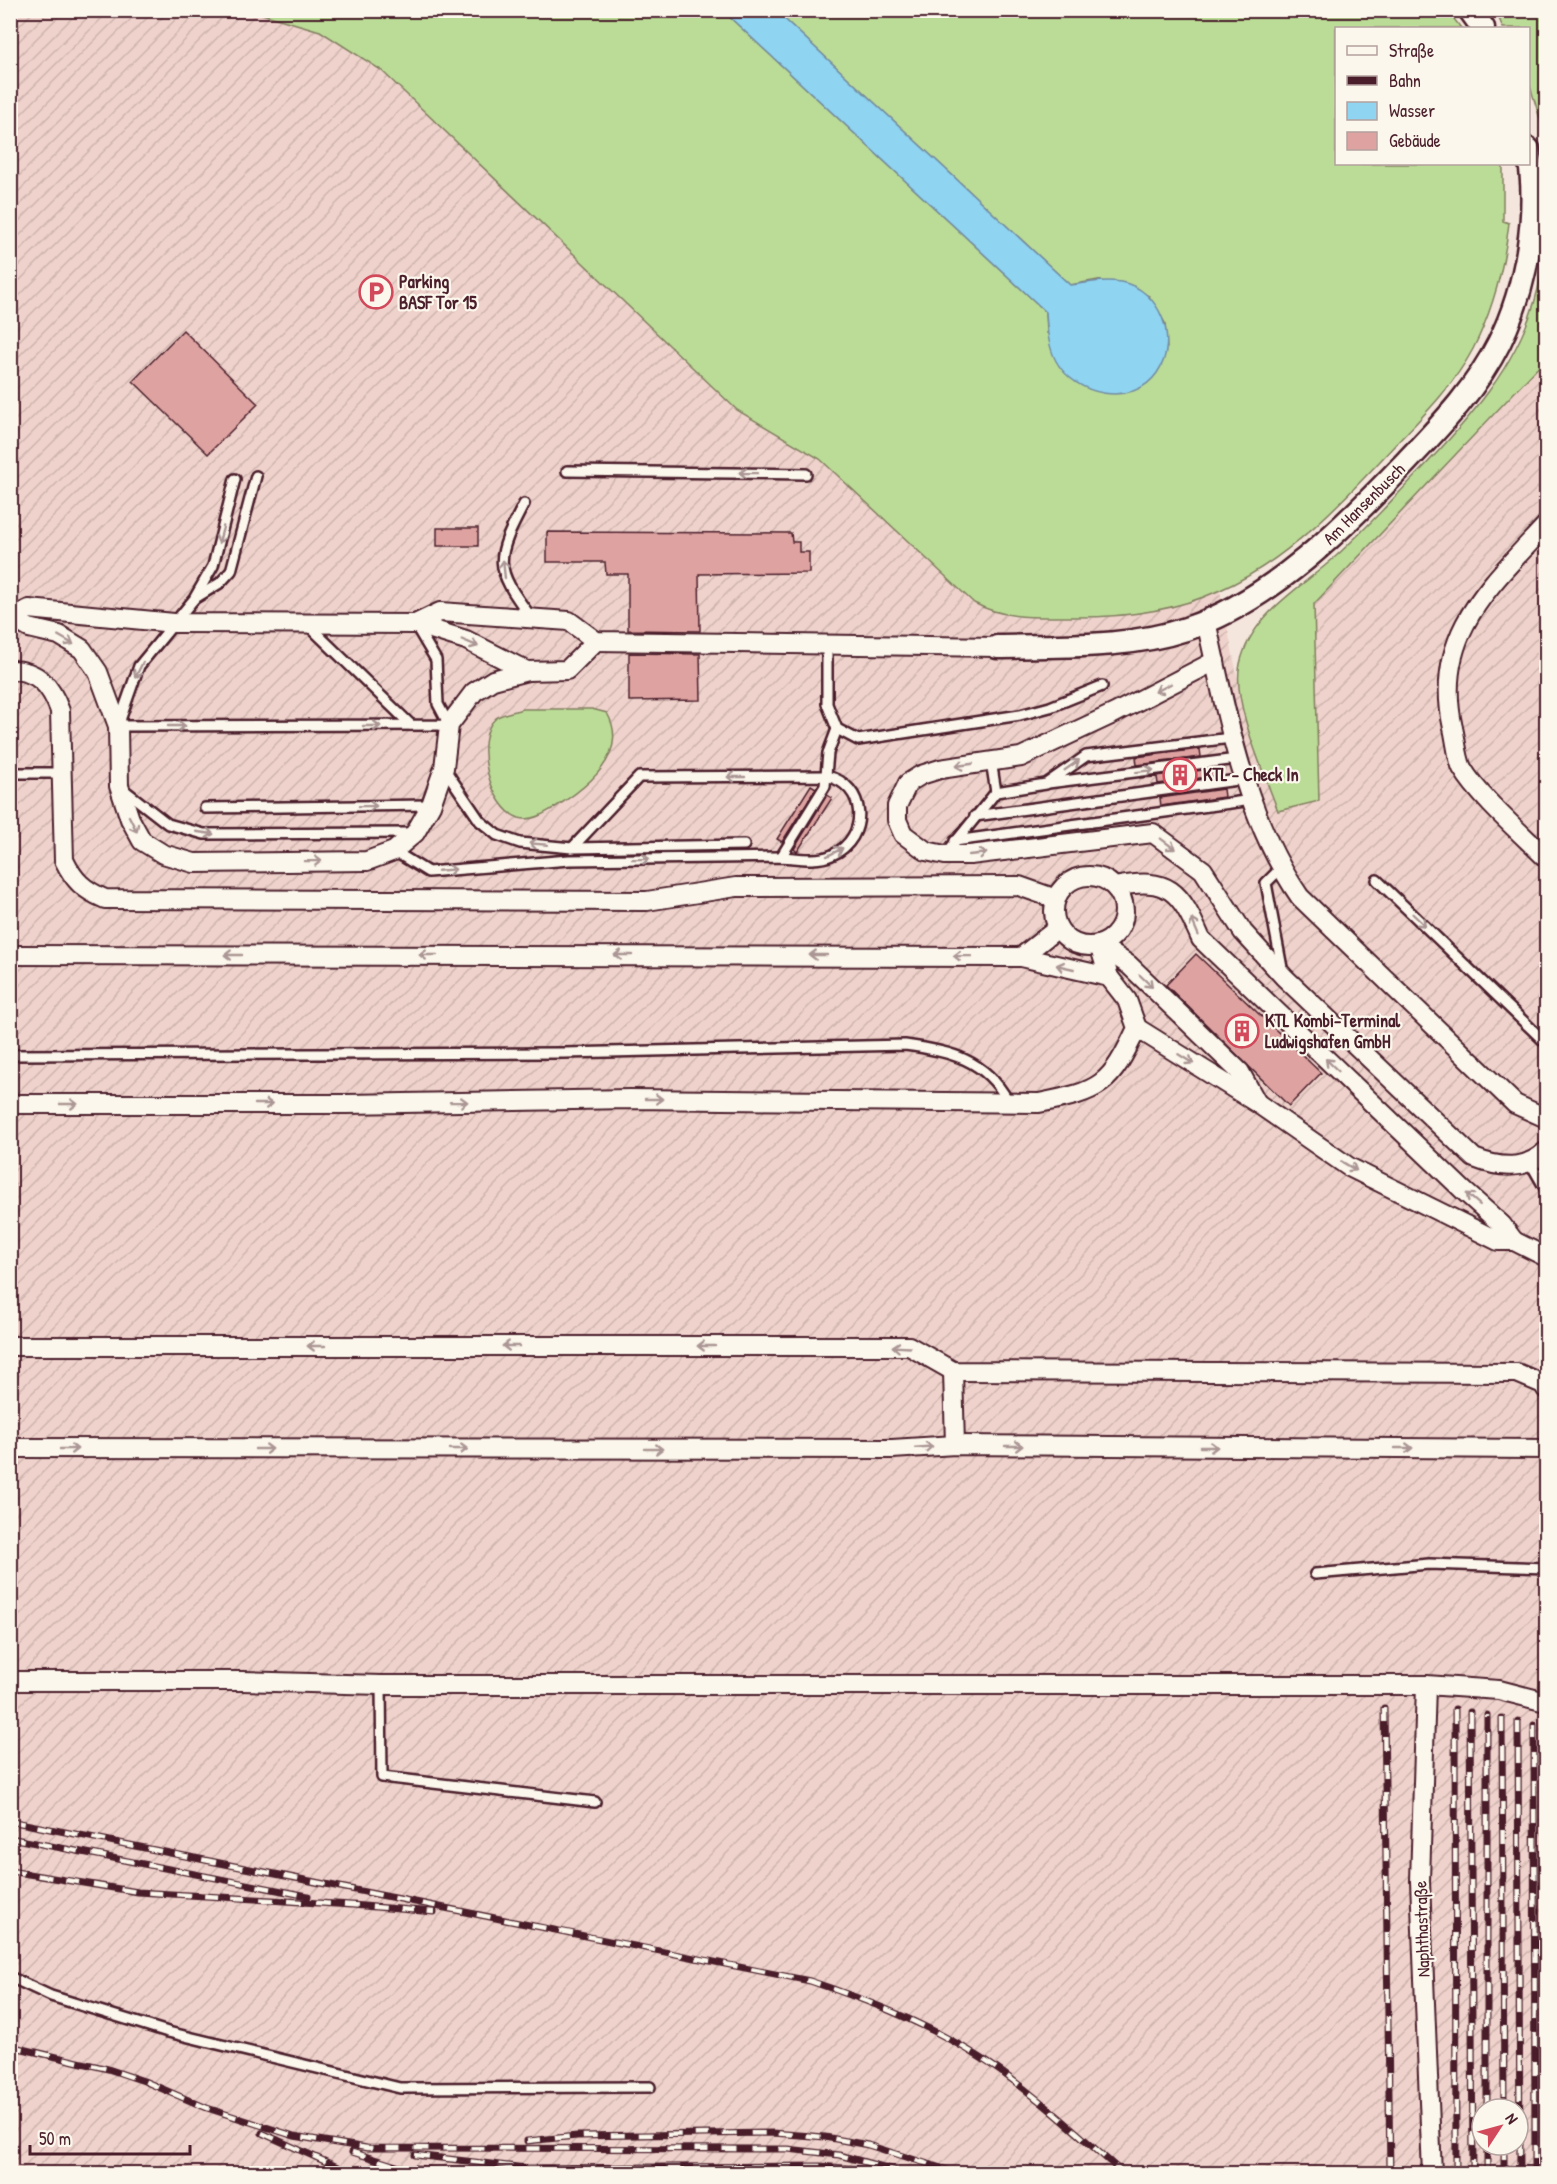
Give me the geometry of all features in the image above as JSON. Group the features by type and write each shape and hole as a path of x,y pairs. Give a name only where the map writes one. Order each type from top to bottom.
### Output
{"street":[{"path":"1470,10 1482,27"},
{"name":"Am Hansenbusch","path":"997,647 1131,642 1158,638 1206,621 1275,581 1323,545 1358,513 1458,407 1500,342 1512,311 1529,237 1530,165"},
{"path":"1546,525 1483,592 1454,643 1447,702 1462,767 1501,814 1546,858"},
{"path":"12,617 29,609 174,623 415,624 466,640 527,671"},
{"path":"415,624 441,612 569,621 596,641 826,642 997,647"},
{"path":"12,617 29,628 59,635 82,649 98,672 118,726 118,786 130,819 142,841 163,854 194,863 367,861 394,851 415,833 431,805 444,768 449,725 474,692 493,680 527,671 567,670 596,641"},
{"path":"1206,621 1237,759 1280,868 1300,897 1515,1104 1546,1118"},
{"path":"1215,661 1115,713 1021,757 940,769 921,775 908,783 897,806 897,820 903,834 926,851 950,848 970,855 1153,833 1203,870 1243,932 1284,976 1474,1158 1496,1167 1530,1162 1546,1151"},
{"path":"10,670 24,670 41,678 54,694 60,711 64,860 74,879 87,891 105,900 647,901 736,887 972,886 1019,886 1056,899"},
{"path":"1082,876 1094,876 1115,887 1124,905 1124,915 1116,934 1100,945 1090,946 1071,942 1058,928 1053,909 1056,899 1071,880 1082,876"},
{"path":"1115,887 1143,881 1162,885 1178,898 1201,939 1464,1191 1503,1225 1514,1241"},
{"path":"1021,957 1058,928"},
{"path":"1100,945 1109,977 1127,1000 1137,1028 1257,1103 1349,1167 1498,1241 1514,1241 1546,1257"},
{"path":"1100,945 1129,965 1240,1072 1257,1103"},
{"path":"10,955 1021,957 1109,977"},
{"path":"10,1104 347,1104 630,1099 1039,1103 1082,1095 1111,1075 1137,1028"},
{"path":"10,1346 909,1346 953,1371 1517,1373 1543,1384 1546,1389"},
{"path":"953,1371 955,1445"},
{"path":"10,1448 892,1449 955,1445 1546,1449"},
{"path":"10,1681 242,1681 381,1685 1426,1685 1499,1690 1546,1702"},
{"name":"Naphthastraße","path":"1426,1685 1420,1881 1432,2174"}],"lane":[{"path":"567,471 806,474"},
{"path":"194,599 220,583 231,571 256,476"},
{"path":"235,479 213,566 194,599 139,666 118,726 449,725 438,704 436,660 415,624"},
{"path":"524,504 502,545 503,560 505,581 532,619"},
{"path":"306,624 411,725"},
{"path":"826,642 827,704 837,729 858,740 1020,715 1050,707 1102,686"},
{"path":"781,857 825,786 828,753 837,729"},
{"path":"1046,784 1086,756 1231,738"},
{"path":"950,848 996,792 1237,759"},
{"path":"991,761 996,792"},
{"path":"444,768 480,821 497,835 520,843 572,848 744,845"},
{"path":"10,773 62,773"},
{"path":"394,851 428,872 569,860 781,857 813,859 832,855 847,845 856,832 861,817 858,801 849,788 837,778 826,776 639,777 572,848"},
{"path":"975,816 1245,778"},
{"path":"118,786 168,824 204,834 415,833"},
{"path":"950,848 1252,800"},
{"path":"205,808 431,805"},
{"path":"1280,868 1266,882 1284,976"},
{"path":"1377,880 1546,1043"},
{"path":"10,1055 564,1053 905,1045 937,1049 985,1070 998,1083 1008,1101"},
{"path":"1530,1162 1546,1190"},
{"path":"1315,1574 1429,1564 1546,1568"},
{"path":"381,1685 382,1777 596,1802"},
{"path":"10,1977 51,1996 168,2032 400,2088 650,2087"}],"shaded area":[{"path":"11,11 252,11 320,31 381,70 737,410 820,459 974,603 1013,617 1099,618 1167,607 1220,591 1249,734 1319,801 1314,604 1546,359 1546,2173 11,2174"}],"green space":[{"path":"252,11 723,11 1046,312 1047,333 1167,348 1165,323 1149,296 1098,280 1070,285 776,11 1448,11 1460,27 1335,27 1335,165 1503,165 1503,221 1509,223 1504,256 1497,288 1480,334 1448,387 1336,507 1268,563 1218,591 1163,609 1125,615 1086,617 1031,617 997,612 974,603 820,459 737,410 381,70 320,31"},
{"path":"1496,11 1546,11 1546,138 1530,86 1530,27 1503,27"},
{"path":"1546,236 1546,359 1314,604 1319,801 1278,811 1251,738 1240,698 1240,664 1246,646 1255,631 1278,604 1335,557 1365,528 1453,436 1489,391 1505,368 1530,317 1538,289"},
{"path":"522,709 592,709 607,713 613,728 610,755 593,778 582,789 557,806 530,819 519,818 509,812 500,802 493,788 485,756 485,741 489,728 496,718"}],"water":[{"path":"723,11 776,11 1070,285 1114,281 1135,287 1146,295 1156,305 1166,332 1167,346 1164,360 1157,373 1147,384 1134,391 1120,394 1105,393 1076,383 1056,361 1047,331 1046,312"}],"building":[{"path":"183,330 258,404 208,454 133,381"},
{"path":"437,528 478,528 478,546 437,546"},
{"path":"547,532 791,533 792,542 799,542 799,552 809,552 809,573 699,574 700,631 628,630 628,574 606,574 605,562 547,562"},
{"path":"629,653 700,654 701,700 629,701"},
{"path":"1200,749 1201,757 1137,765 1136,757"},
{"path":"1203,770 1203,773 1221,771 1221,775 1158,784 1157,777 1139,778"},
{"path":"811,785 816,788 782,842 777,839"},
{"path":"1223,789 1224,797 1161,806 1160,798"},
{"path":"827,795 832,798 797,852 794,849"},
{"name":"KTL Kombi-Terminal Ludwigshafen GmbH","path":"1196,954 1321,1073 1289,1106 1166,985"}],"railway":[{"path":"1384,1708 1390,2174"},
{"path":"1455,1709 1456,2174"},
{"path":"1470,1712 1473,2174"},
{"path":"1487,1715 1487,2097"},
{"path":"1502,1718 1504,2097"},
{"path":"1518,1721 1520,2174"},
{"path":"1534,1725 1535,2174"},
{"path":"10,1821 810,1981 898,2014 940,2034 981,2058 1037,2099 1124,2174"},
{"path":"10,1838 308,1896"},
{"path":"10,1871 138,1892 434,1912"},
{"path":"10,2046 108,2069 144,2081 207,2108 294,2136 367,2148 788,2149 839,2155 909,2174"},
{"path":"262,2133 353,2174"},
{"path":"527,2141 577,2136 773,2133 825,2137 868,2145 960,2174"},
{"path":"352,2152 422,2174"},
{"path":"415,2155 526,2168 820,2166 879,2171"},
{"path":"1487,2157 1487,2174"},
{"path":"1504,2157 1504,2174"},
{"path":"415,2168 453,2174"}],"place":[{"name":"Parking BASF Tor 15","path":"376,292"},
{"name":"KTL - Check In","path":"1180,775"},
{"name":"KTL Kombi-Terminal Ludwigshafen GmbH","path":"1242,1031"}]}
